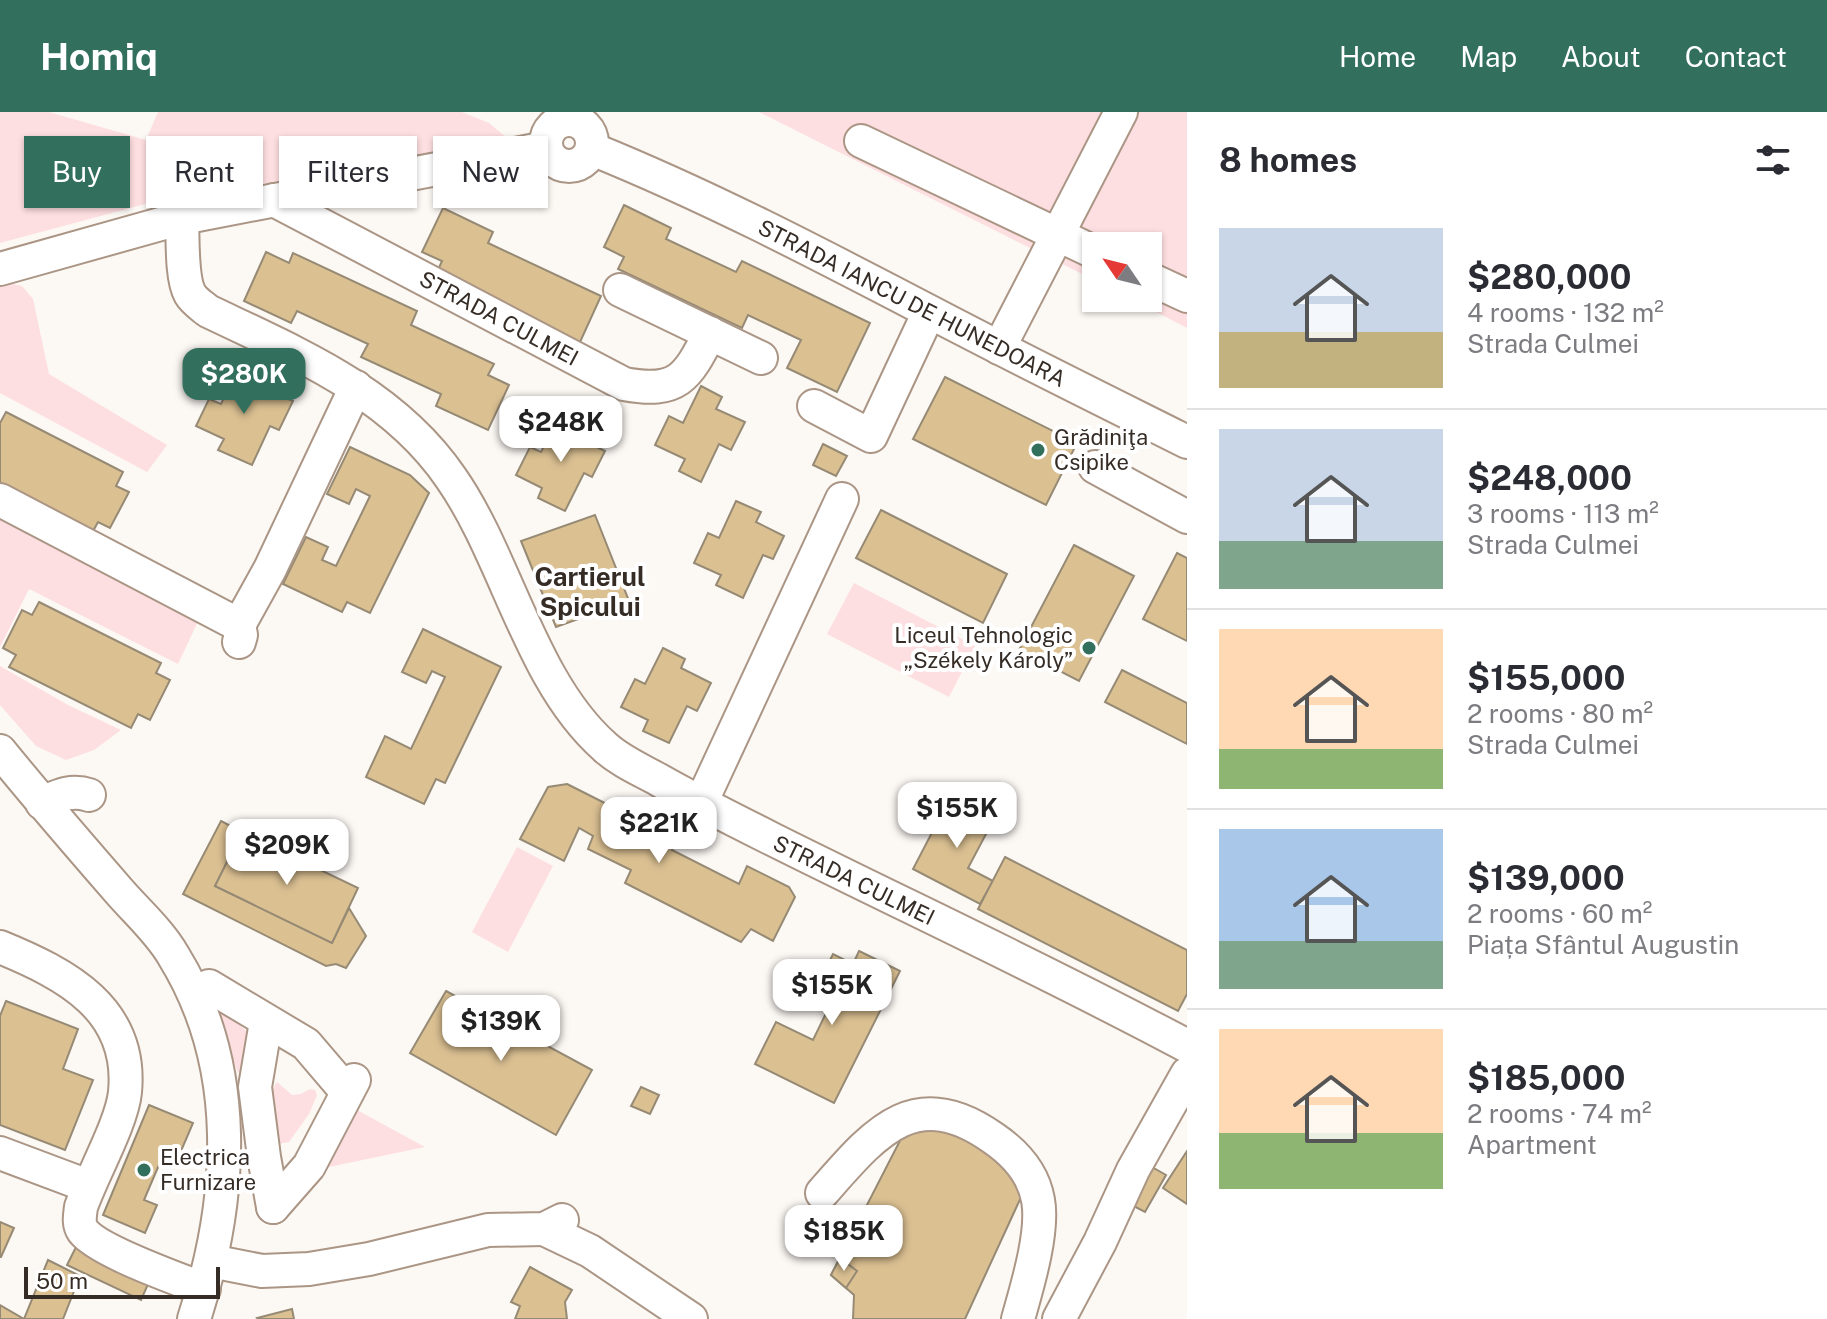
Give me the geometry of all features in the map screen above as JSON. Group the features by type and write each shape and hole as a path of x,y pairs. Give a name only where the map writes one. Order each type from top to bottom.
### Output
{"street":[{"path":"999,348 1121,112"},
{"name":"STRADA IANCU DE HUNEDOARA","path":"545,128 567,119 582,123 591,134 592,149 643,169 804,245 1178,445"},
{"path":"0,269 182,218 274,200 545,128"},
{"path":"861,141 1082,247"},
{"name":"STRADA CULMEI","path":"274,200 624,384 645,388 666,387 692,368 710,333"},
{"name":"STRADA CULMEI","path":"182,218 186,281 189,293 197,303 312,361 356,387 389,410 421,441 452,479 546,668 605,748 701,803 1187,1046"},
{"path":"1162,284 1187,296"},
{"path":"620,290 761,358"},
{"path":"814,406 871,436 929,312"},
{"path":"0,500 239,634 356,387"},
{"path":"1095,467 1187,517"},
{"path":"701,803 842,499"},
{"path":"0,751 172,953 205,1021 223,1093 222,1206 203,1290"},
{"path":"42,803 65,793 78,791 89,795"},
{"path":"0,947 46,967 81,988 100,1006 117,1033 124,1066 125,1094 88,1186 79,1221 82,1230 91,1238 203,1290 262,1271 309,1269 369,1259 488,1230 553,1225 691,1319"},
{"path":"209,986 306,1044 351,1086 309,1166 273,1207 255,1087 266,1022"},
{"path":"1059,1319 1094,1255 1133,1170 1187,1074"},
{"path":"822,1193 867,1143 901,1119 937,1113 970,1122 1002,1144 1029,1171 1039,1202 1035,1255 1018,1319"},
{"path":"0,1153 88,1186"}],"shaded area":[{"path":"0,112 49,112 146,140 146,204 0,243"},
{"path":"158,112 462,112 489,123 505,136 433,136 433,160 417,164 417,136 279,136 279,182 263,184 263,136 148,136"},
{"path":"759,112 1187,112 1187,328 1156,312 1162,312 1162,232 1082,232 1082,274"},
{"path":"0,281 22,286 33,299 49,374 167,445 147,472 0,393"},
{"path":"0,511 200,617 178,664 29,589 0,647"},
{"path":"854,583 975,646 949,697 827,634"},
{"path":"0,666 68,705 121,730 94,750 66,760 36,746 0,705"},
{"path":"517,847 553,866 508,952 472,932"},
{"path":"204,995 251,1035 246,1065 238,1073 224,1037"},
{"path":"277,1082 292,1095 310,1089 315,1090 317,1095 309,1114 289,1142 278,1144 271,1092"},
{"path":"357,1110 425,1147 324,1168"}],"building":[{"path":"624,205 671,228 666,239 736,272 742,261 870,323 837,392 787,368 801,340 748,315 742,328 618,269 624,257 604,247"},
{"path":"443,208 493,232 488,243 601,296 575,353 437,272 442,261 422,252"},
{"path":"266,252 289,263 293,253 417,311 411,325 494,364 488,375 509,385 488,430 436,406 441,394 361,357 368,344 297,311 291,323 244,301"},
{"path":"238,367 261,378 257,385 293,401 279,430 270,426 252,465 218,450 224,439 196,426 209,399 221,404"},
{"path":"945,377 1077,443 1046,505 913,439"},
{"path":"701,386 722,397 716,409 745,422 731,450 719,444 701,482 679,471 685,459 655,445 669,416 683,423"},
{"path":"6,412 123,472 116,486 129,492 110,528 98,522 91,535 0,488 0,423"},
{"path":"559,417 581,427 576,437 605,451 592,477 584,473 565,511 538,498 542,488 516,475 530,447 541,452"},
{"path":"823,444 847,456 836,476 813,465"},
{"path":"350,447 410,475 429,493 370,613 347,602 342,612 283,584 306,537 328,547 322,560 336,566 370,496 356,489 349,504 327,494"},
{"path":"736,501 761,512 756,522 784,536 773,559 763,555 743,598 716,585 721,575 694,563 708,533 719,538"},
{"path":"881,510 1007,574 983,623 856,558"},
{"path":"595,515 629,601 556,627 521,541"},
{"path":"1074,545 1134,576 1079,681 1019,650"},
{"path":"1177,553 1187,558 1187,641 1143,619"},
{"path":"39,602 161,663 156,673 170,680 150,720 138,714 131,728 9,667 16,655 3,648 22,610 32,615"},
{"path":"423,629 501,667 445,783 436,779 424,804 366,777 385,736 411,749 445,677 432,671 426,683 402,672"},
{"path":"663,648 685,659 681,668 711,683 697,711 687,706 669,743 643,731 648,720 621,707 635,679 645,684"},
{"path":"1122,670 1187,703 1187,744 1105,702"},
{"path":"567,784 678,840 672,850 739,884 747,866 789,887 795,897 773,941 751,929 741,942 625,883 631,870 588,849 593,836 579,828 564,861 520,839 548,787"},
{"path":"951,796 994,819 968,868 993,881 980,904 913,869"},
{"path":"221,821 242,832 215,886 332,943 349,908 366,936 346,968 336,964 326,966 183,894"},
{"path":"242,832 358,888 332,943 215,886"},
{"path":"1005,857 1187,950 1187,994 1178,1011 978,909"},
{"path":"859,951 900,971 834,1103 755,1064 776,1022 813,1040 830,1005 812,997 833,954 853,964"},
{"path":"446,991 592,1070 556,1135 410,1053"},
{"path":"6,1001 78,1029 63,1069 93,1080 65,1150 0,1125 0,1016"},
{"path":"641,1087 659,1095 650,1114 631,1106"},
{"path":"149,1105 193,1123 181,1151 167,1146 144,1200 157,1205 145,1233 103,1215"},
{"path":"907,1127 971,1130 1028,1182 965,1319 853,1319 854,1295 831,1275"},
{"path":"1187,1151 1187,1204 1163,1188"},
{"path":"1145,1163 1166,1175 1145,1212 1124,1201"},
{"path":"0,1222 14,1228 1,1257 0,1257"},
{"path":"76,1247 149,1282 141,1300 67,1265"},
{"path":"840,1258 857,1271 846,1288 831,1275"},
{"path":"48,1260 80,1276 63,1319 24,1319"},
{"path":"530,1267 572,1290 565,1302 567,1319 515,1319 520,1306 511,1302"},
{"path":"0,1305 24,1319 0,1319"},
{"path":"292,1309 294,1319 257,1318"}],"place":[{"name":"Grădiniţa Csipike","path":"1038,450"},
{"name":"Liceul Tehnologic „Székely Károly”","path":"1089,648"},
{"name":"Electrica Furnizare","path":"144,1170"}],"district":[{"name":"Cartierul Spicului","path":"590,591"}]}
